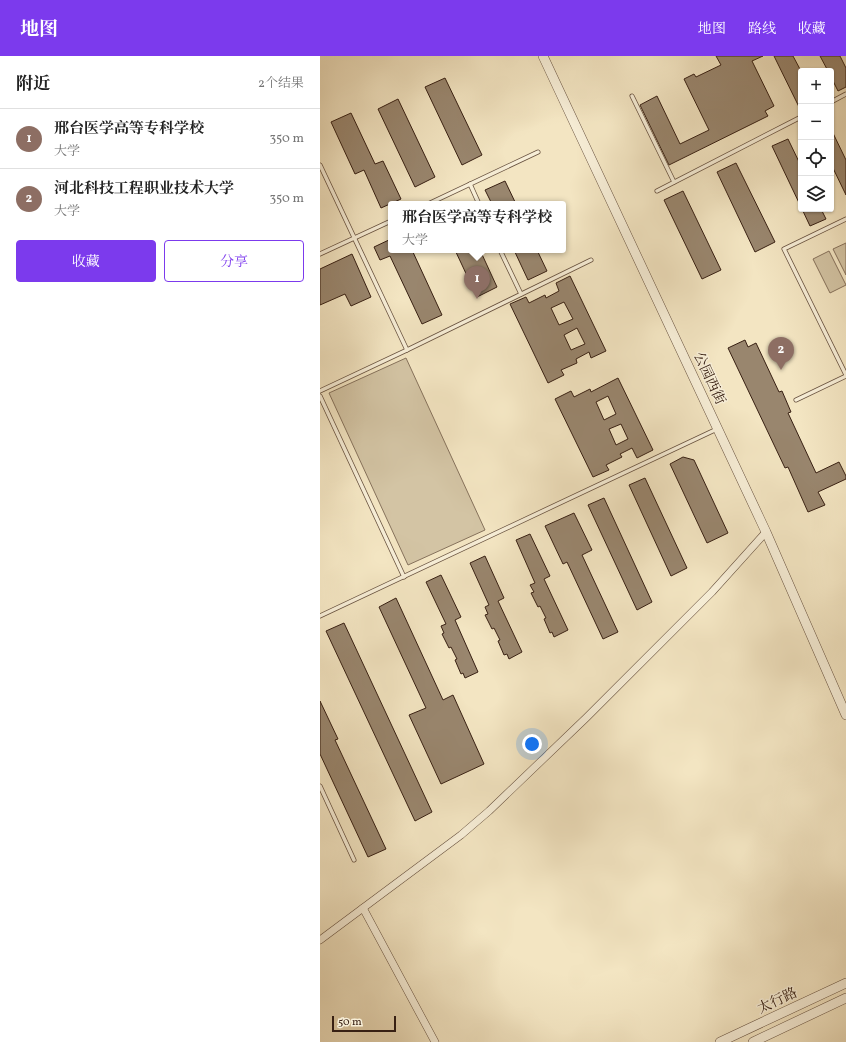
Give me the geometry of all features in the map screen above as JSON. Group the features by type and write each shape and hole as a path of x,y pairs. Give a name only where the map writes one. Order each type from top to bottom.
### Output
{"street":[{"name":"公园西街","path":"543,56 766,532 846,715"},
{"path":"320,940 462,835 489,811 586,718 712,592 766,532"},
{"path":"363,908 435,1042"},
{"name":"太行路","path":"720,1042 846,983"},
{"name":"太行路","path":"752,1042 846,998"}],"lane":[{"path":"834,100 846,94"},
{"path":"632,96 674,182"},
{"path":"657,191 798,119"},
{"path":"434,201 538,152"},
{"path":"320,165 406,350"},
{"path":"470,184 478,201"},
{"path":"796,400 846,375 784,249 846,219"},
{"path":"320,254 388,222"},
{"path":"501,253 521,294"},
{"path":"320,391 591,260"},
{"path":"320,396 404,577"},
{"path":"320,616 718,428"},
{"path":"320,786 354,860"}],"shaded area":[{"path":"846,243 846,275 833,249"},
{"path":"829,251 846,285 830,293 813,259"},
{"path":"406,358 485,530 408,565 329,393"}],"building":[{"path":"716,56 763,56 752,61 774,106 765,111 768,116 669,165 640,105 657,96 680,144 709,130 684,79 694,74 696,77 721,65"},
{"path":"774,56 793,56 799,68 798,68 798,105"},
{"path":"820,56 840,56 846,68 846,87 838,91 834,83 834,68 826,68"},
{"path":"445,78 482,155 462,165 425,87"},
{"path":"398,99 435,177 415,187 378,109"},
{"path":"351,113 375,164 383,161 401,199 397,201 388,201 388,205 381,208 364,170 355,174 331,122"},
{"path":"834,135 846,160 846,195 834,170"},
{"path":"788,139 798,160 798,201 772,146"},
{"path":"736,163 775,242 755,252 717,172"},
{"path":"505,181 515,201 490,201 485,190"},
{"path":"683,191 721,270 702,279 664,200"},
{"path":"803,212 822,212 826,219 810,226"},
{"path":"388,240 388,253 413,253 442,315 422,324 390,256 380,260 374,247"},
{"path":"456,253 481,253 497,287 477,297"},
{"path":"515,253 538,253 547,271 528,280"},
{"path":"352,254 371,297 351,306 345,294 320,305 320,269"},
{"path":"570,276 606,351 591,358 589,352 576,359 577,363 561,370 564,375 548,383 510,304 526,297 529,303 545,295 546,298 559,291 556,283","holes":["564,302 573,319 559,325 551,308","577,328 585,344 571,350 564,335"]},
{"path":"745,340 748,347 756,343 779,392 782,391 791,412 788,413 816,473 839,462 846,476 846,479 818,492 825,505 808,512 788,467 785,468 728,348"},
{"path":"618,378 653,450 637,458 632,448 620,454 622,457 606,465 609,470 593,477 555,399 571,391 574,397 590,389 591,392","holes":["608,396 616,414 604,420 596,402","621,424 628,439 616,445 609,429"]},
{"path":"683,457 694,460 728,533 707,543 670,464"},
{"path":"645,478 687,568 671,576 629,485"},
{"path":"604,498 652,602 637,610 588,505"},
{"path":"574,513 592,550 582,555 618,632 603,639 567,562 563,564 545,526"},
{"path":"530,534 550,576 544,579 568,630 554,637 552,632 550,633 544,619 546,618 540,606 538,607 531,593 534,592 530,585 535,583 516,540"},
{"path":"485,556 504,598 498,601 522,652 509,659 507,654 504,655 498,641 500,640 494,628 492,629 485,615 488,614 485,607 489,605 470,563"},
{"path":"441,575 461,617 455,620 478,672 465,678 463,673 461,674 455,660 457,659 451,647 449,648 442,634 444,633 441,626 446,624 426,582"},
{"path":"396,598 443,700 453,695 484,764 441,784 409,715 426,708 379,607"},
{"path":"344,623 432,812 415,821 326,631"},
{"path":"320,701 338,739 335,740 386,849 368,857 320,754"}],"place":[{"name":"邢台医学高等专科学校","path":"477,299"},
{"name":"河北科技工程职业技术大学","path":"781,370"}]}
